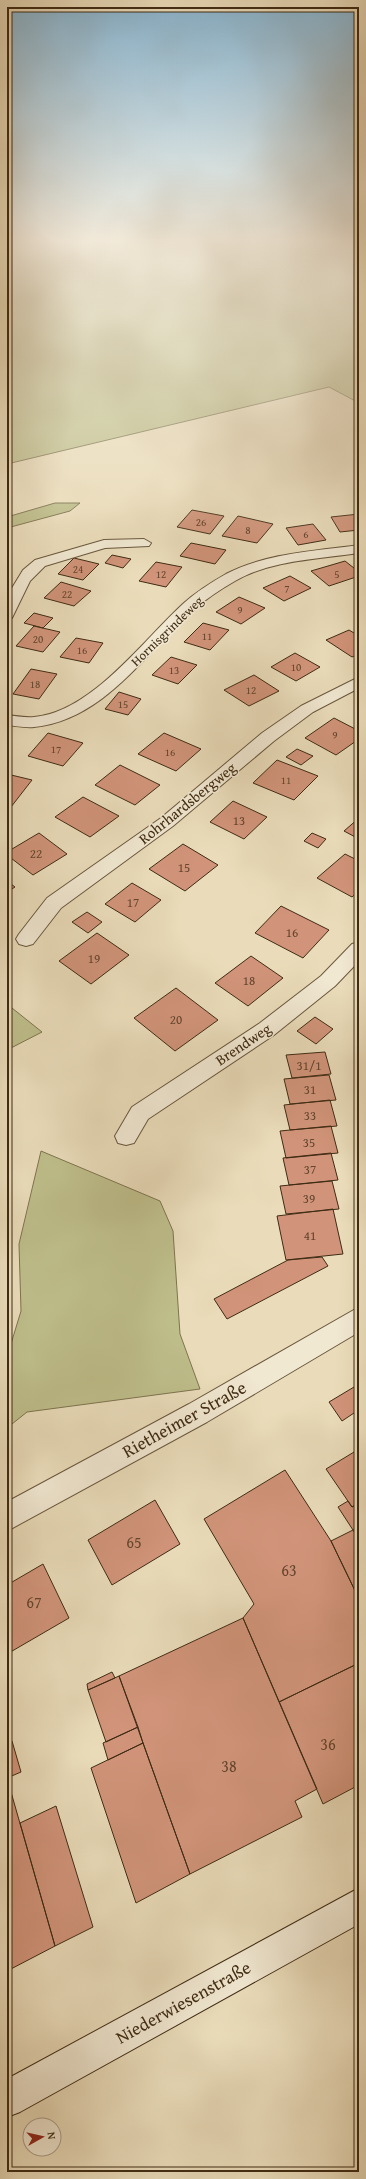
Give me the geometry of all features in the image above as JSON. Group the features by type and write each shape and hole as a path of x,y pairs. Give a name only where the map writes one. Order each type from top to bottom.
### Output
{"street":[{"path":"7,615 20,585 31,569 40,563 104,544 144,543"},
{"name":"Hornisgrindeweg","path":"7,720 35,722 59,716 80,706 128,669 190,606 234,576 287,560 359,549"},
{"name":"Rohrhardsbergweg","path":"26,939 54,903 167,822 268,737 307,709 359,682"},
{"name":"Brendweg","path":"126,1136 140,1114 267,1029 328,981 359,949"},
{"name":"Rietheimer Straße","path":"7,1517 198,1413 359,1319"},
{"name":"Niederwiesenstraße","path":"7,2099 359,1905"}],"green space":[{"path":"7,344 359,344 359,403 329,387 7,464"},
{"path":"55,503 80,503 70,511 7,528 7,517"},
{"path":"7,1004 42,1032 7,1050"},
{"path":"41,1151 160,1201 173,1231 180,1334 200,1389 27,1412 7,1428 7,1357 21,1311 19,1244"}],"building":[{"path":"192,510 224,516 210,534 177,527"},
{"path":"359,514 359,530 340,532 331,517"},
{"path":"238,516 273,524 257,543 222,536"},
{"path":"313,524 326,540 298,545 286,528"},
{"path":"191,543 226,550 215,564 180,556"},
{"path":"112,555 131,559 123,568 105,563"},
{"path":"74,558 99,564 83,580 58,574"},
{"path":"345,561 359,572 359,576 329,586 311,571"},
{"path":"156,562 182,567 166,587 139,581"},
{"path":"290,576 311,588 284,601 263,588"},
{"path":"61,582 91,591 74,606 44,598"},
{"path":"239,597 265,608 241,624 216,612"},
{"path":"34,613 53,618 43,628 24,623"},
{"path":"203,623 229,630 210,650 184,642"},
{"path":"34,626 60,632 43,652 16,646"},
{"path":"349,630 359,636 359,654 352,657 326,640"},
{"path":"76,638 103,643 89,663 60,657"},
{"path":"295,653 320,667 296,681 271,667"},
{"path":"171,657 197,665 178,684 152,675"},
{"path":"31,669 57,674 39,699 13,694"},
{"path":"254,675 279,691 249,706 224,690"},
{"path":"119,692 141,699 128,715 105,709"},
{"path":"334,718 359,731 359,739 336,755 305,738"},
{"path":"48,733 83,743 63,766 28,756"},
{"path":"164,733 201,749 176,771 138,754"},
{"path":"297,749 313,756 301,765 286,757"},
{"path":"277,760 318,776 294,800 253,783"},
{"path":"120,765 160,785 135,805 95,785"},
{"path":"7,774 32,780 11,807 7,806"},
{"path":"83,797 119,816 90,837 55,817"},
{"path":"233,801 267,817 244,839 210,822"},
{"path":"359,818 359,839 344,831"},
{"path":"39,833 67,854 33,875 7,855 7,852"},
{"path":"312,833 326,839 318,848 304,841"},
{"path":"183,844 218,865 185,891 149,869"},
{"path":"345,854 359,861 359,891 352,897 317,878"},
{"path":"7,881 15,887 7,892"},
{"path":"132,883 161,900 135,922 105,904"},
{"path":"281,906 329,930 303,958 255,933"},
{"path":"87,912 102,922 88,933 72,922"},
{"path":"97,933 129,955 91,984 59,961"},
{"path":"251,956 283,978 248,1006 215,983"},
{"path":"176,988 218,1020 175,1051 134,1018"},
{"path":"315,1017 333,1029 316,1044 297,1031"},
{"path":"325,1052 331,1074 292,1078 286,1055"},
{"path":"329,1075 336,1100 290,1104 284,1079"},
{"path":"330,1100 337,1126 290,1130 284,1105"},
{"path":"331,1126 338,1153 286,1158 280,1131"},
{"path":"331,1153 338,1180 289,1185 283,1158"},
{"path":"332,1181 339,1209 286,1214 280,1186"},
{"path":"333,1209 343,1254 286,1260 277,1216"},
{"path":"322,1257 328,1266 227,1319 214,1299 288,1260"},
{"path":"359,1384 359,1421 354,1413 342,1421 329,1402"},
{"path":"359,1449 359,1503 352,1507 326,1469"},
{"path":"285,1470 331,1541 359,1599 359,1663 279,1702 243,1618 254,1604 204,1519"},
{"path":"155,1500 180,1544 112,1585 88,1540"},
{"path":"348,1501 352,1507 359,1503 359,1526 353,1530 338,1507"},
{"path":"353,1530 359,1541 359,1599 331,1541"},
{"path":"43,1564 69,1618 7,1654 7,1585"},
{"path":"243,1618 317,1789 295,1801 302,1817 190,1874 119,1676"},
{"path":"359,1663 359,1789 357,1786 323,1804 279,1702"},
{"path":"112,1672 115,1678 88,1690 87,1684"},
{"path":"119,1676 138,1727 106,1742 88,1690"},
{"path":"138,1727 143,1743 108,1760 103,1743"},
{"path":"12,1741 21,1772 7,1778 7,1744"},
{"path":"143,1743 190,1874 136,1903 91,1768"},
{"path":"7,1778 55,1946 7,1971"},
{"path":"56,1806 93,1927 55,1946 20,1823"}]}
